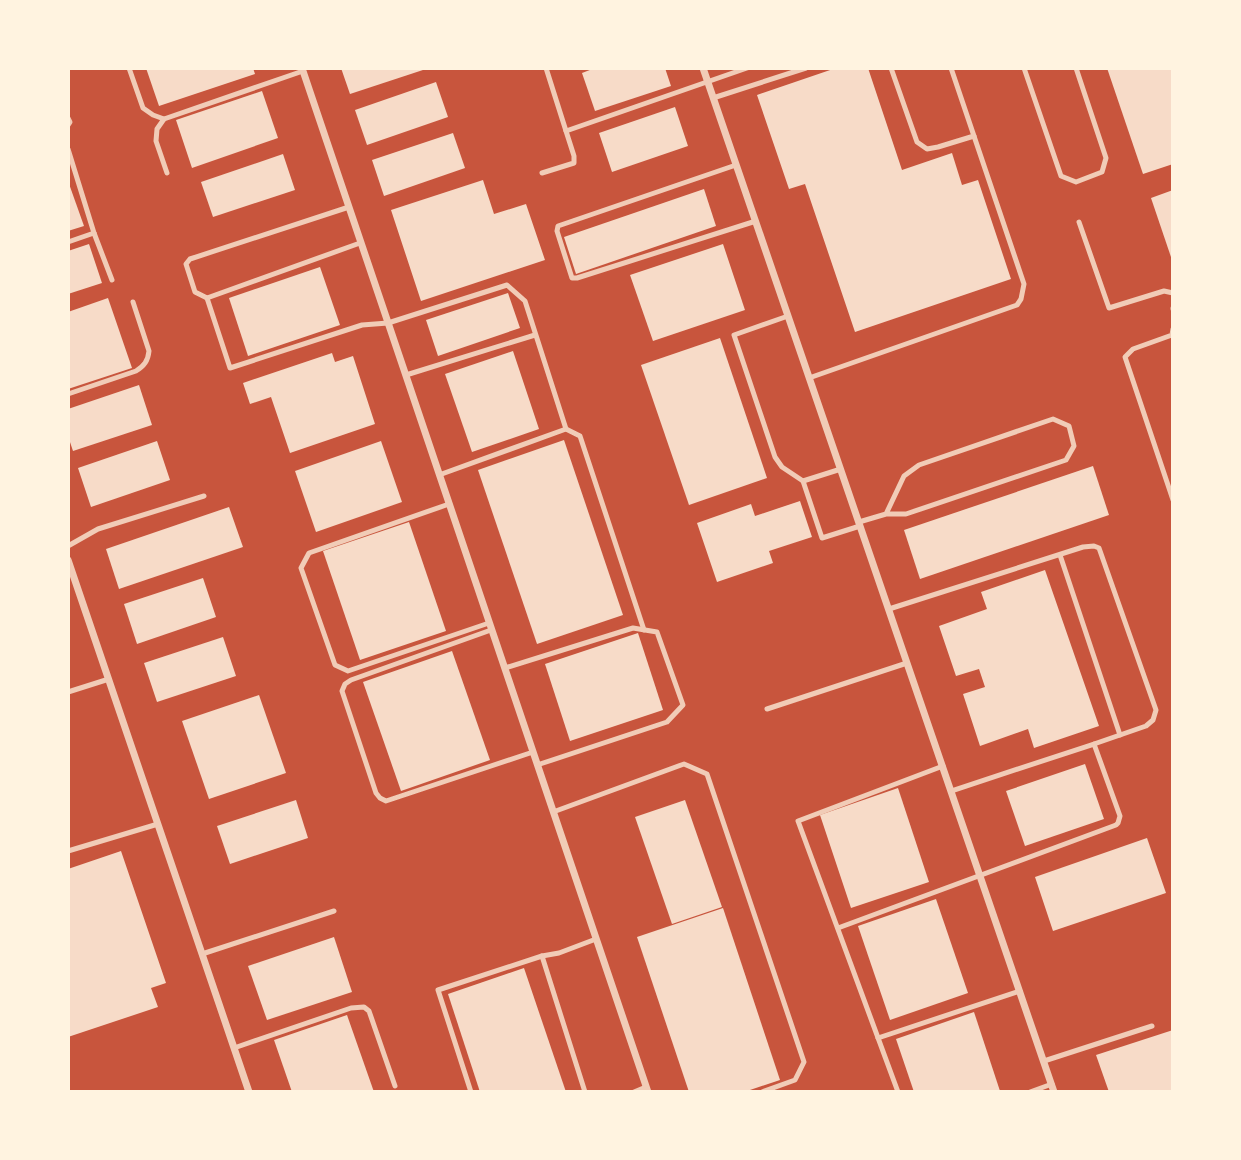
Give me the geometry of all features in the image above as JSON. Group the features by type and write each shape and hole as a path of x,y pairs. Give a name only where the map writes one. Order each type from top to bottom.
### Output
{"street":[{"path":"703,68 1053,1088"},
{"path":"302,70 647,1090"},
{"path":"68,560 248,1092"}],"lane":[{"path":"129,68 143,108 164,119"},
{"path":"566,131 747,68"},
{"path":"713,99 806,68"},
{"path":"891,68 918,142 927,149 974,136"},
{"path":"809,378 1017,304 1021,299 1024,284 951,68"},
{"path":"1024,68 1061,176 1076,182 1102,172 1107,158 1076,68"},
{"path":"541,173 574,163 549,69"},
{"path":"167,173 156,141 157,129 164,119 302,70"},
{"path":"68,118 68,125"},
{"path":"68,149 112,281"},
{"path":"736,166 558,226 556,231 572,278 756,221"},
{"path":"349,207 191,259 186,264 195,292 207,298 230,368 362,325 388,323 507,285 525,301 566,429 580,436 644,630"},
{"path":"1079,222 1109,308 1164,291 1173,293"},
{"path":"68,242 94,233"},
{"path":"207,298 360,243"},
{"path":"68,394 136,371 148,359 149,351 133,302"},
{"path":"788,316 734,335 775,457 782,467 803,481 822,538 886,514 906,514 1066,460 1074,446 1069,426 1053,419 919,465 904,476 886,514"},
{"path":"1173,329 1172,335 1133,349 1125,357 1173,500"},
{"path":"406,375 535,335"},
{"path":"439,475 566,429"},
{"path":"803,481 841,469"},
{"path":"68,546 98,529 204,496"},
{"path":"449,504 309,553 301,568 335,665 348,671 490,627"},
{"path":"888,609 1083,547 1094,546 1099,548 1156,710 1153,720 1146,726 951,791"},
{"path":"1060,555 1120,735"},
{"path":"490,627 345,684 342,691 376,793 386,801 533,752"},
{"path":"505,668 633,628 657,632 683,705 667,722 537,765"},
{"path":"767,709 907,663"},
{"path":"68,692 109,679"},
{"path":"838,928 1118,823 1120,816 1094,744"},
{"path":"553,812 684,764 707,774 804,1062 795,1080 762,1092"},
{"path":"898,1092 798,821 943,766"},
{"path":"68,852 158,824"},
{"path":"202,954 334,911"},
{"path":"471,1092 438,990 596,939"},
{"path":"542,956 585,1092"},
{"path":"878,1038 1020,991"},
{"path":"234,1048 351,1008 364,1007 369,1011 395,1086"},
{"path":"1044,1061 1152,1026"},
{"path":"1030,1092 1053,1088"},
{"path":"634,1092 647,1090"}],"building":[{"path":"146,68 253,68 255,74 159,106"},
{"path":"341,68 426,68 426,69 350,94"},
{"path":"595,68 665,68 671,86 595,111 582,73"},
{"path":"836,68 868,68 902,170 952,153 962,185 978,180 1011,279 855,332 805,184 789,189 757,95"},
{"path":"1107,68 1173,68 1173,164 1143,174"},
{"path":"436,82 448,117 367,145 355,110"},
{"path":"262,91 278,138 192,168 176,120"},
{"path":"675,107 688,146 612,172 599,133"},
{"path":"453,133 465,168 384,196 372,160"},
{"path":"283,154 295,190 213,217 201,182"},
{"path":"483,180 494,214 526,204 545,260 421,301 391,210"},
{"path":"68,181 84,226 68,231"},
{"path":"704,189 716,226 576,274 564,237"},
{"path":"1173,190 1173,260 1172,260 1151,198"},
{"path":"89,244 102,283 68,294 68,251"},
{"path":"723,244 745,310 653,341 630,275"},
{"path":"320,267 340,325 248,356 229,298"},
{"path":"508,293 520,328 438,356 426,320"},
{"path":"108,298 132,368 68,389 68,312"},
{"path":"720,338 767,478 689,505 641,365"},
{"path":"513,351 539,429 472,452 445,374"},
{"path":"332,353 335,362 353,356 375,424 290,453 271,397 250,404 243,383"},
{"path":"139,385 152,425 73,451 68,436 68,409"},
{"path":"564,440 623,615 537,644 478,470"},
{"path":"157,441 170,480 91,507 78,468"},
{"path":"381,441 402,502 316,532 295,471"},
{"path":"1093,466 1109,515 920,579 904,530"},
{"path":"800,501 812,537 769,551 773,563 717,582 697,523 751,504 755,516"},
{"path":"229,507 243,547 119,589 106,549"},
{"path":"409,522 446,631 360,660 323,551"},
{"path":"1045,570 1099,726 1034,748 1028,729 980,746 963,694 985,687 979,669 956,676 939,626 987,609 981,592"},
{"path":"203,578 216,617 137,644 124,604"},
{"path":"638,633 663,710 570,741 545,664"},
{"path":"223,637 236,676 157,702 144,663"},
{"path":"452,651 490,760 401,791 363,682"},
{"path":"259,695 286,773 209,799 182,721"},
{"path":"1085,764 1104,819 1025,846 1006,791"},
{"path":"898,788 929,882 851,908 820,815"},
{"path":"296,800 308,838 230,864 217,826"},
{"path":"685,800 722,907 672,924 635,817"},
{"path":"1147,838 1166,893 1053,931 1035,877"},
{"path":"121,851 166,983 151,988 158,1007 68,1037 68,869"},
{"path":"936,899 968,993 890,1020 858,926"},
{"path":"723,908 780,1080 744,1092 689,1092 637,937"},
{"path":"334,937 352,992 267,1020 248,966"},
{"path":"524,968 566,1092 480,1092 448,994"},
{"path":"974,1012 1000,1091 914,1092 896,1039"},
{"path":"347,1015 374,1092 292,1092 274,1040"},
{"path":"1173,1030 1173,1092 1109,1092 1096,1055"}]}
